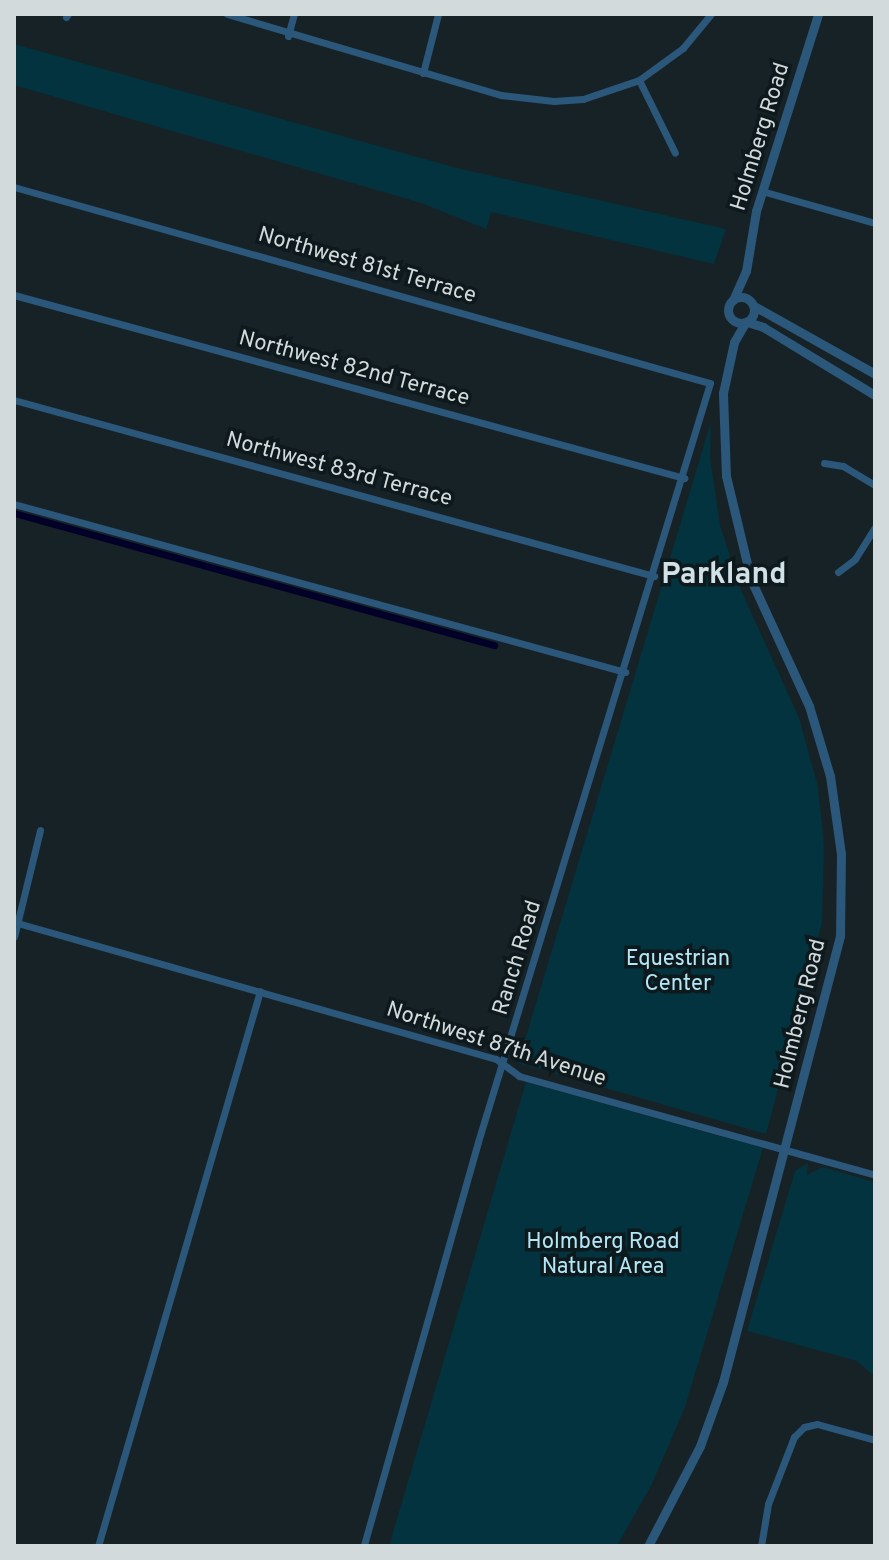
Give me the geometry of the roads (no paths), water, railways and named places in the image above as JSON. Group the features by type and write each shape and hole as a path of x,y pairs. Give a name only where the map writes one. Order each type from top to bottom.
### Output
{"street":[{"path":"227,14 288,36 501,95 554,101 583,99 639,80 683,48 711,14"},
{"path":"288,36 294,14"},
{"path":"423,73 438,14"},
{"name":"Holmberg Road","path":"648,1546 712,1418 837,949 841,854 837,808 818,730 751,580 734,522 722,418 734,342 730,317 733,300 746,271 762,191 818,14"},
{"path":"639,80 675,153"},
{"name":"Northwest 81st Terrace","path":"14,187 710,383"},
{"path":"762,191 875,223"},
{"name":"Holmberg Road","path":"734,342 746,323 752,303 746,271"},
{"name":"Northwest 82nd Terrace","path":"14,295 684,478"},
{"path":"733,300 752,303 875,374"},
{"path":"730,317 763,327 875,395"},
{"path":"734,342 753,329 790,346"},
{"name":"Ranch Road","path":"364,1546 504,1065 684,478 710,383"},
{"name":"Northwest 83rd Terrace","path":"14,400 654,576"},
{"path":"824,463 843,466 875,485"},
{"path":"14,504 625,672"},
{"path":"838,572 855,559 875,527"},
{"path":"14,937 40,830"},
{"name":"Northwest 87th Avenue","path":"16,923 260,991 504,1065 519,1076 875,1175"},
{"path":"98,1546 260,991"},
{"path":"761,1546 768,1504 794,1437 804,1427 817,1424 875,1440"}],"waterway":[{"path":"14,513 494,645"}],"district":[{"name":"Parkland","path":"724,576"}],"park label":[{"name":"Equestrian Center","path":"678,972"},
{"name":"Holmberg Road Natural Area","path":"603,1254"}]}
